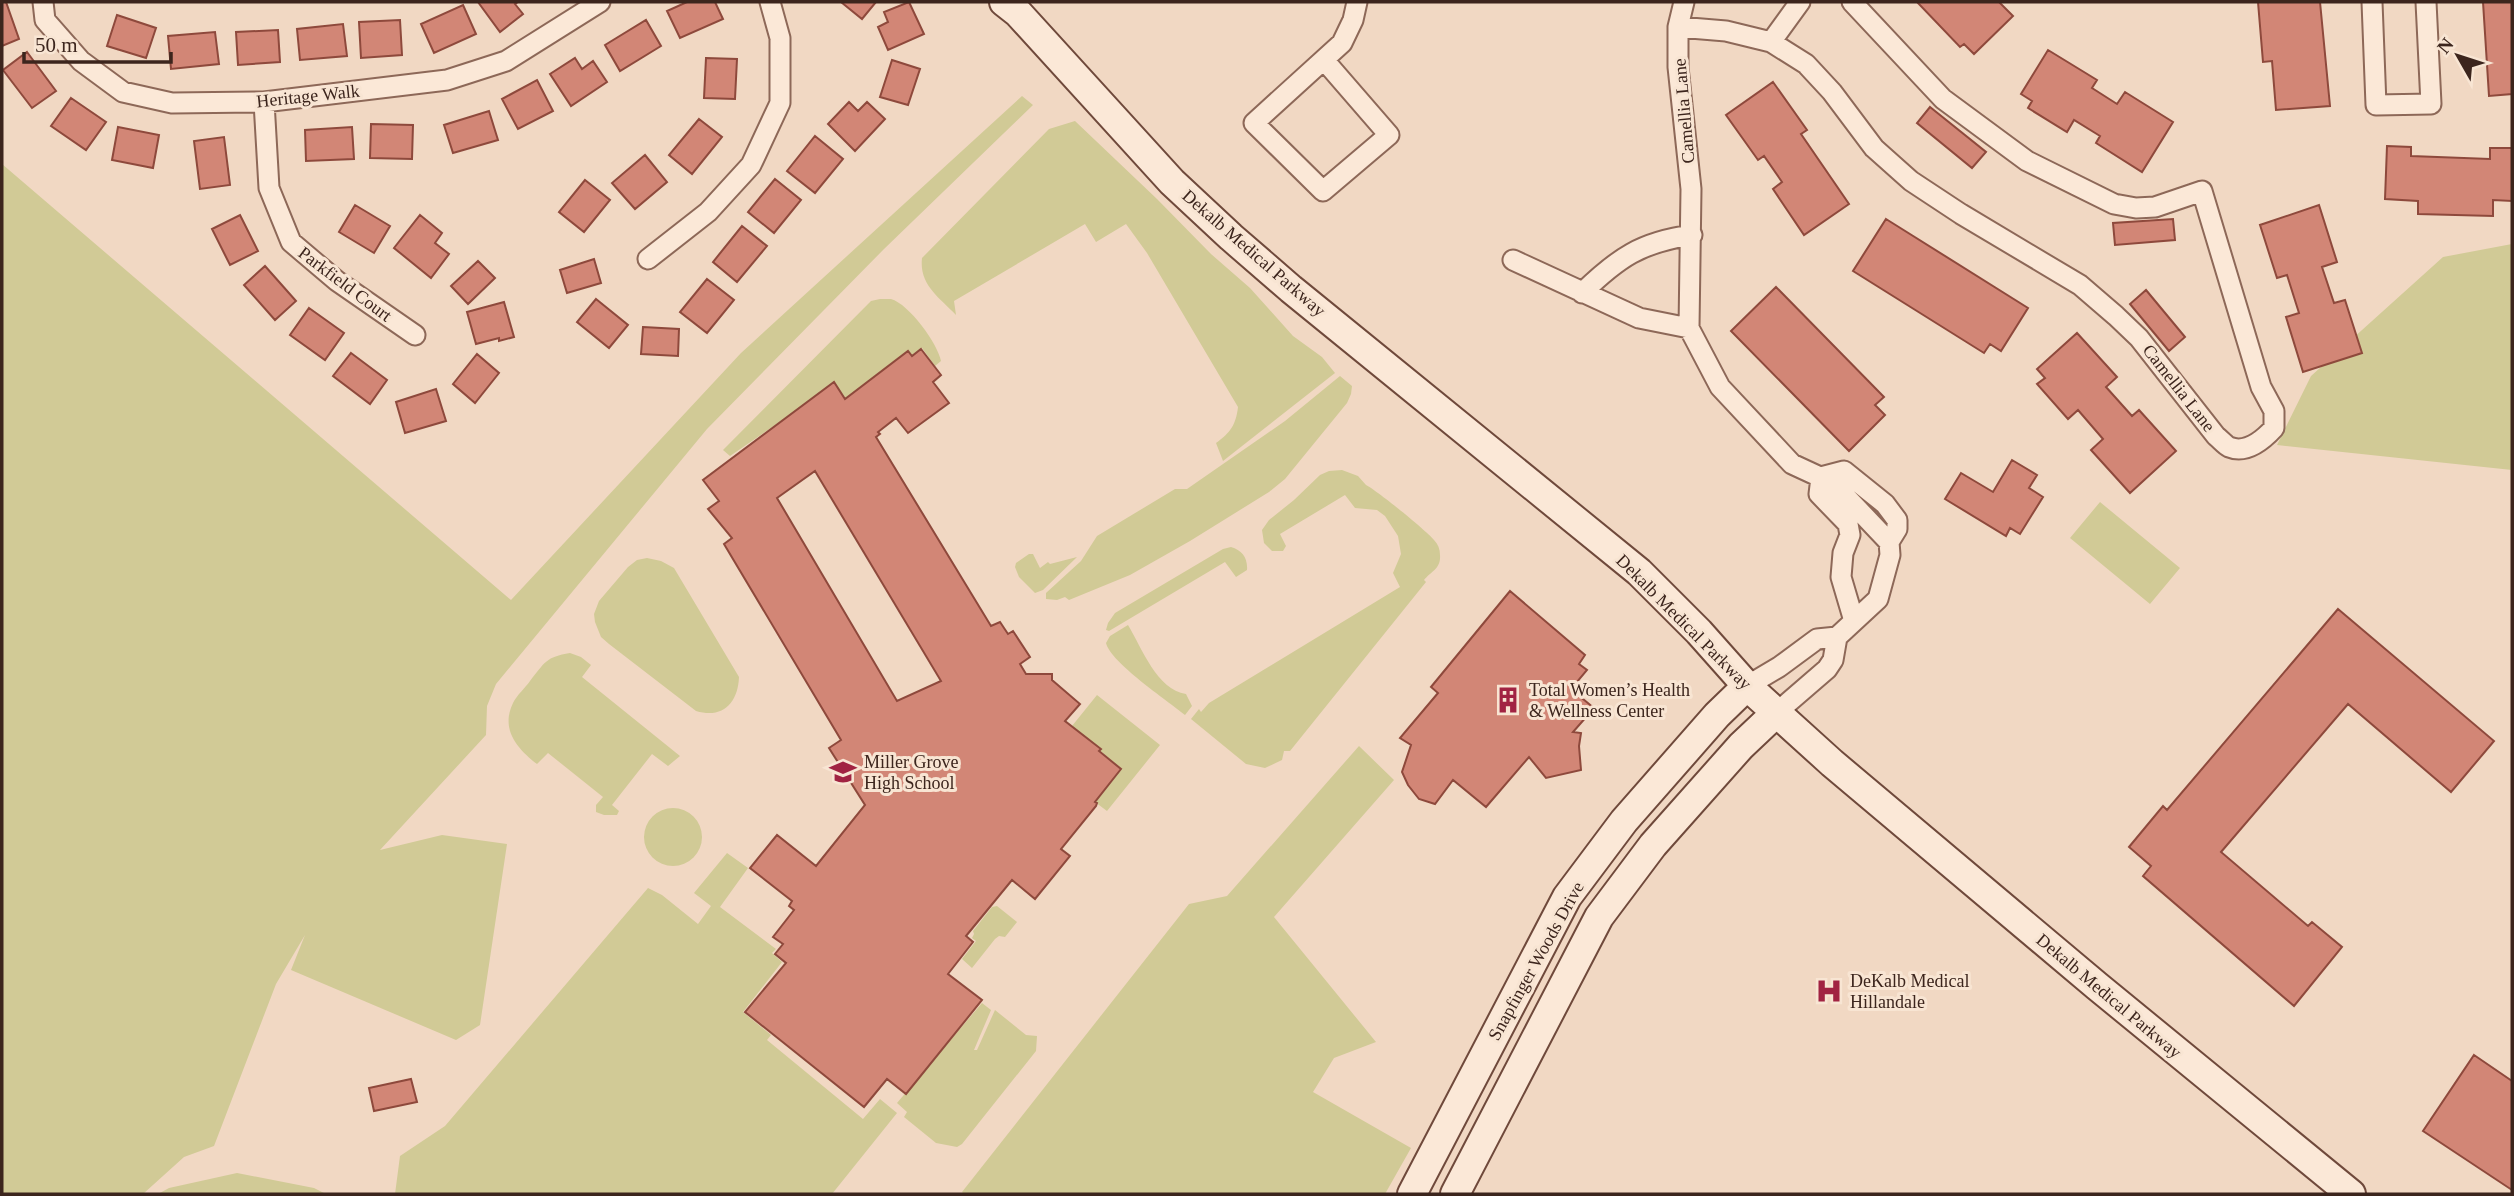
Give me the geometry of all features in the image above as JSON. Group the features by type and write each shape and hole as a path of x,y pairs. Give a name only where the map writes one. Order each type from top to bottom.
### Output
{"main road":[{"name":"Dekalb Medical Parkway","path":"1004,2 1018,13 1172,182 1231,237 1291,289 1639,572 1699,632 1747,686 1832,763 2097,986 2351,1194"},
{"name":"Snapfinger Woods Drive","path":"1412,1194 1567,897 1624,821 1717,715 1747,686"},
{"name":"Snapfinger Woods Drive","path":"1455,1194 1600,917 1653,845 1741,746 1776,713"}],"street":[{"name":"Heritage Walk","path":"43,2 45,20 81,61 123,92 172,103 264,102 447,80 506,61 600,2"},
{"path":"648,259 708,212 751,165 757,153 780,103 780,38 770,2"},
{"path":"1324,60 1389,135 1323,191 1254,123 1342,43 1353,20 1357,2"},
{"name":"Camellia Lane","path":"1684,2 1678,27 1678,67 1691,190 1689,328 1720,387 1792,464 1833,483 1862,510 1889,542 1890,555 1878,599 1837,637 1833,660 1827,669 1776,713"},
{"path":"1771,42 1800,2"},
{"name":"Camellia Lane","path":"1678,27 1726,31 1771,42 1806,64 1832,92 1874,148 1911,181 2080,285 2116,316 2139,338 2216,436 2230,447 2248,447 2264,439 2274,428 2274,411 2261,387 2202,191 2155,207 2136,208 2114,204 2027,161 1943,99 1852,2"},
{"path":"2372,2 2376,105 2431,104 2427,2"},
{"name":"Parkfield Court","path":"264,102 269,188 290,242 337,281 415,335"},
{"path":"1582,293 1609,267 1639,249 1664,239 1692,235"},
{"path":"1513,260 1639,318 1689,328"},
{"path":"1854,621 1841,577 1843,553 1862,510"},
{"name":"Camellia Lane","path":"1747,686 1817,639 1837,637"}],"shaded area":[{"path":"1022,96 1033,105 884,249 707,429 496,684 487,706 486,735 380,850 442,835 507,844 480,1025 456,1040 291,970 305,935 276,984 214,1146 184,1157 143,1194 2,1194 2,164 511,600 741,353"},
{"path":"1075,121 1211,254 1250,288 1293,336 1322,357 1335,373 1223,461 1216,443 1232,428 1238,407 1147,253 1126,224 1096,242 1085,224 954,301 956,315 927,283 922,258 1049,129"},
{"path":"2512,244 2512,470 2277,445 2311,376 2443,257"},
{"path":"880,299 898,302 914,316 934,345 941,361 935,366 922,348 912,355 908,350 845,399 835,384 730,456 723,450 871,301"},
{"path":"1340,376 1352,386 1347,403 1285,479 1269,492 1130,575 1069,600 1065,597 1057,600 1046,599 1046,593 1081,561 1097,536 1175,489 1187,489 1285,421"},
{"path":"1342,470 1358,476 1429,535 1437,543 1439,564 1290,751 1284,751 1282,760 1265,768 1246,764 1191,719 1199,709 1201,712 1209,703 1400,587 1393,573 1401,554 1398,536 1385,516 1377,510 1355,508 1345,495 1280,534 1286,546 1283,551 1272,551 1264,543 1262,530 1269,520 1320,475"},
{"path":"2100,502 2180,568 2150,604 2070,538"},
{"path":"1231,547 1244,555 1247,570 1236,577 1225,562 1109,631 1106,630 1115,613 1223,549"},
{"path":"1033,554 1040,568 1048,562 1050,564 1077,557 1043,590 1035,593 1019,577 1015,567 1016,563"},
{"path":"647,558 674,568 739,677 736,694 721,711 696,711 601,637 594,614 599,601 628,567 637,560"},
{"path":"1128,625 1151,667 1167,685 1186,694 1192,706 1185,715 1128,671 1110,651 1106,643 1110,636"},
{"path":"570,653 591,665 582,677 680,756 668,766 652,754 612,805 619,811 617,815 596,812 596,805 603,797 548,753 537,764 523,752 510,730 510,713 519,694 547,661"},
{"path":"1097,695 1160,745 1107,811 1095,802 1121,769 1072,726"},
{"path":"1359,746 1394,780 1274,917 1376,1042 1334,1058 1313,1092 1411,1148 1385,1194 964,1194 962,1192 1189,904 1227,896"},
{"path":"673,808 684,810 697,821 702,837 700,848 689,861 673,866 662,864 649,853 644,837 646,826 657,813"},
{"path":"727,853 748,868 720,907 776,949 772,953 782,962 743,1012 771,1035 767,1040 863,1119 880,1099 897,1113 832,1194 395,1194 400,1156 445,1126 648,888 662,895 698,924 711,906 694,893"},
{"path":"997,906 1017,922 1005,937 999,936 995,939 972,968 962,959 976,941 972,938 973,931 992,907"},
{"path":"982,1003 991,1010 974,1050 977,1050 995,1010 1026,1035 1037,1036 1036,1051 962,1144 957,1147 936,1143 904,1117 907,1112 897,1103"},
{"path":"237,1173 314,1188 326,1194 158,1194 169,1188"}],"building":[{"path":"2,2 6,2 19,39 2,46"},
{"path":"478,2 518,2 515,4 523,14 500,32"},
{"path":"687,2 715,2 723,19 680,38 667,11"},
{"path":"841,2 876,2 862,19"},
{"path":"909,2 924,34 888,50 878,27 888,22 884,12"},
{"path":"1917,2 1999,2 2013,16 1974,54 1964,44 1960,47"},
{"path":"2258,2 2320,2 2330,106 2276,110 2272,61 2263,62"},
{"path":"2483,2 2512,2 2512,94 2489,96"},
{"path":"463,5 476,34 434,53 421,24"},
{"path":"117,15 156,28 146,58 107,46"},
{"path":"400,20 402,55 361,58 359,22"},
{"path":"646,20 661,46 620,71 605,45"},
{"path":"343,24 347,56 300,60 297,29"},
{"path":"278,30 280,62 238,65 236,32"},
{"path":"215,32 219,64 171,69 168,36"},
{"path":"2048,50 2097,80 2092,88 2117,104 2125,92 2173,122 2142,172 2096,143 2100,136 2074,120 2067,132 2028,108 2032,101 2021,94"},
{"path":"27,52 56,91 32,108 3,70"},
{"path":"575,58 582,69 593,61 607,82 571,106 550,74"},
{"path":"706,58 737,59 735,99 704,98"},
{"path":"892,60 920,69 908,105 880,97"},
{"path":"537,80 553,111 518,129 502,99"},
{"path":"1773,82 1807,130 1801,134 1849,204 1804,235 1773,189 1782,182 1764,156 1758,160 1726,115"},
{"path":"71,98 106,122 86,150 51,126"},
{"path":"849,102 858,111 867,102 885,119 855,151 828,124"},
{"path":"1930,107 1986,152 1972,168 1917,123"},
{"path":"489,111 498,140 453,153 444,125"},
{"path":"699,119 722,137 692,174 669,155"},
{"path":"371,124 413,125 412,159 370,158"},
{"path":"118,127 159,135 153,168 112,160"},
{"path":"352,127 354,159 306,161 305,130"},
{"path":"815,136 843,159 815,193 787,171"},
{"path":"224,137 230,185 200,189 194,141"},
{"path":"2387,146 2411,147 2411,156 2490,159 2490,148 2512,148 2512,201 2493,200 2493,216 2418,214 2418,201 2385,199"},
{"path":"645,155 667,182 635,209 612,183"},
{"path":"775,179 801,200 774,233 748,212"},
{"path":"585,180 610,200 584,232 559,212"},
{"path":"355,205 390,226 374,253 339,232"},
{"path":"2319,205 2337,262 2322,267 2334,303 2345,300 2362,353 2303,372 2286,317 2299,313 2287,275 2277,278 2260,225"},
{"path":"240,215 258,251 230,265 212,229"},
{"path":"420,215 442,233 435,243 449,254 431,278 394,248"},
{"path":"1886,219 2028,308 2001,351 1990,344 1984,353 1853,271"},
{"path":"2173,219 2175,240 2115,245 2113,223"},
{"path":"742,226 767,246 737,282 713,262"},
{"path":"594,259 601,283 567,293 560,270"},
{"path":"478,261 495,278 468,304 451,286"},
{"path":"265,266 296,301 275,320 244,285"},
{"path":"707,279 734,300 707,333 680,312"},
{"path":"1776,287 1884,397 1875,405 1885,415 1849,451 1731,331"},
{"path":"2146,290 2185,337 2169,351 2130,304"},
{"path":"596,299 628,325 609,348 577,322"},
{"path":"504,302 514,337 476,344 467,312"},
{"path":"309,308 344,333 325,360 290,335"},
{"path":"643,327 679,329 678,356 641,354"},
{"path":"2077,333 2117,377 2106,387 2132,416 2139,410 2176,451 2130,493 2091,450 2103,439 2078,410 2068,419 2037,384 2045,378 2037,369"},
{"path":"921,349 941,375 933,382 949,403 908,433 896,418 878,432 880,434 876,437 991,626 1000,622 1008,634 1013,631 1030,657 1020,664 1026,674 1052,674 1052,680 1080,704 1065,721 1101,749 1099,751 1121,769 1095,802 1096,806 1061,849 1070,856 1035,899 1012,880 966,936 973,942 948,974 982,1000 906,1094 887,1079 864,1107 745,1012 786,963 775,954 783,944 773,937 794,910 789,906 792,901 750,868 777,835 816,866 865,805 829,748 841,740 724,544 732,538 708,509 719,501 703,480 834,382 845,399 908,351 912,356","holes":["815,471 941,681 897,701 777,498"]},
{"path":"351,353 387,380 370,404 333,376"},
{"path":"477,354 499,373 475,403 453,384"},
{"path":"436,389 446,421 405,433 396,402"},
{"path":"2012,460 2037,475 2029,488 2043,497 2020,534 2010,528 2006,536 1945,499 1961,473 1993,492"},
{"name":"Total Women’s Health & Wellness Center","path":"1510,591 1585,655 1579,664 1587,670 1571,689 1594,708 1573,732 1581,733 1581,770 1546,778 1529,757 1486,807 1453,780 1435,804 1419,799 1402,772 1411,745 1400,738 1438,693 1431,687"},
{"path":"2338,609 2494,741 2451,792 2348,704 2221,852 2308,926 2312,922 2342,947 2294,1006 2143,876 2151,866 2129,847 2163,806 2167,810"},
{"path":"2474,1055 2512,1081 2512,1190 2423,1131"},
{"path":"411,1079 417,1102 374,1111 369,1088"}],"place":[{"name":"Total Women’s Health & Wellness Center","path":"1508,700"},
{"name":"Miller Grove High School","path":"843,772"},
{"name":"DeKalb Medical Hillandale","path":"1829,991"}]}
